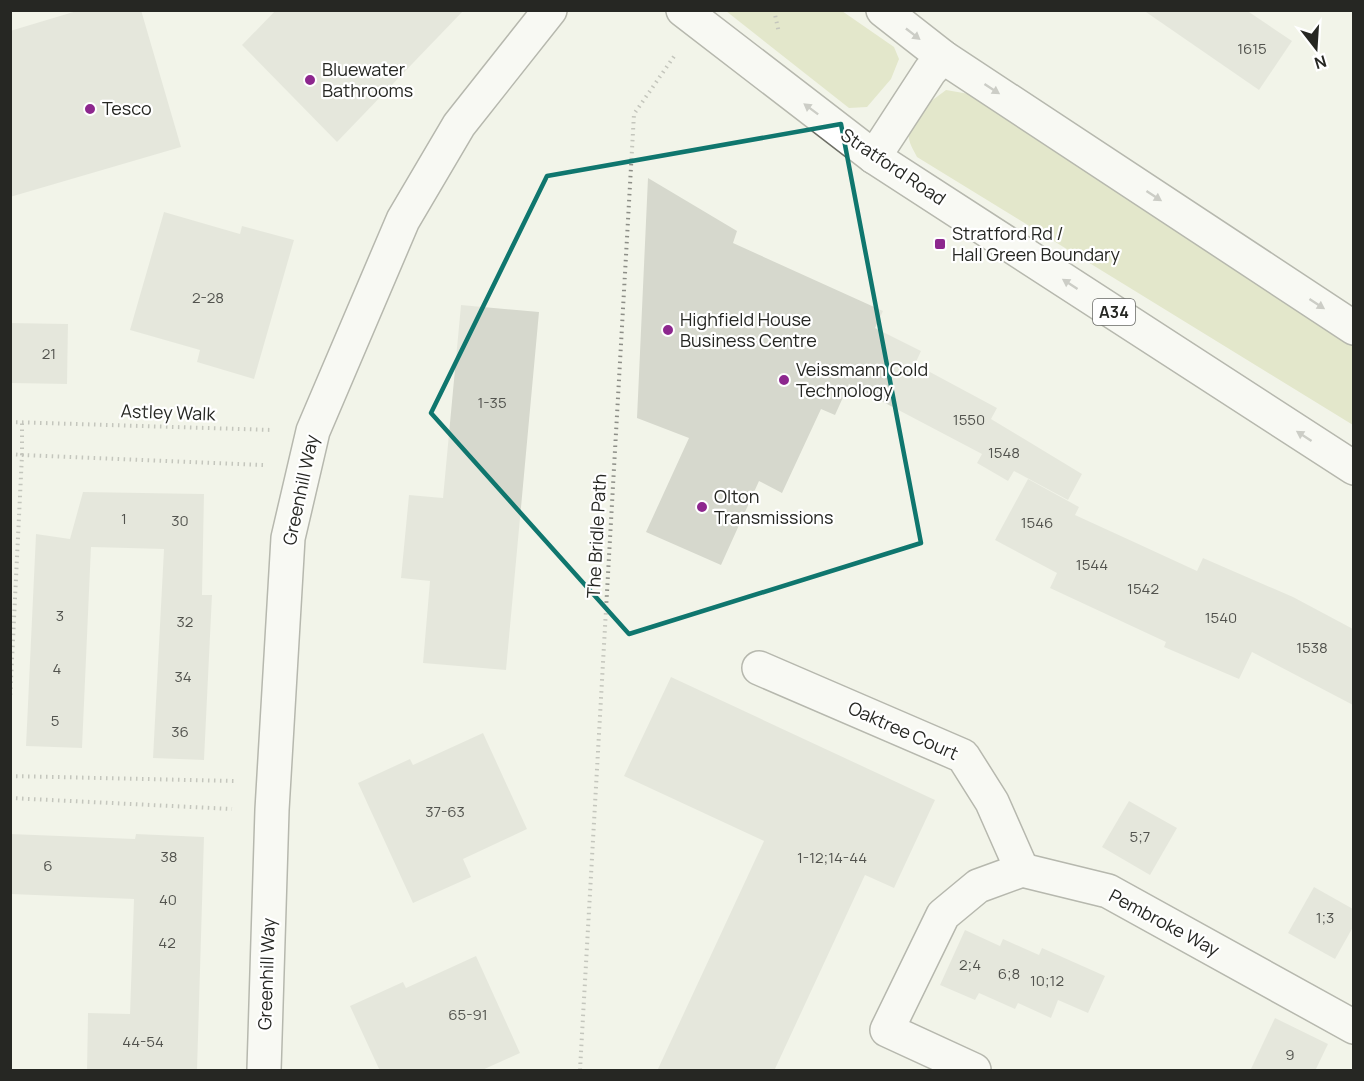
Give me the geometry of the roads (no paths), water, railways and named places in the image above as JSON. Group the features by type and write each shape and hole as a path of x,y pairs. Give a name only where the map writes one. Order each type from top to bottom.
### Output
{"main road":[{"name":"Greenhill Way","path":"264,1071 273,796 288,538 313,431 403,220 459,125 550,10"},
{"path":"884,10 943,57 1353,328"},
{"name":"Stratford Road","path":"690,16 874,157 1353,468"},
{"path":"874,157 930,71 943,57"},
{"name":"Oaktree Court","path":"759,668 963,756 992,802 1022,870"},
{"path":"974,1071 887,1030 944,915 978,886 1022,870"},
{"name":"Pembroke Way","path":"1022,870 1107,891 1353,1027"}],"place":[{"name":"Bluewater Bathrooms","path":"310,80"},
{"name":"Tesco","path":"90,109"},
{"name":"Stratford Rd / Hall Green Boundary","path":"940,244"},
{"name":"Highfield House Business Centre","path":"668,330"},
{"name":"Veissmann Cold Technology","path":"784,380"},
{"name":"Olton Transmissions","path":"702,507"}]}
